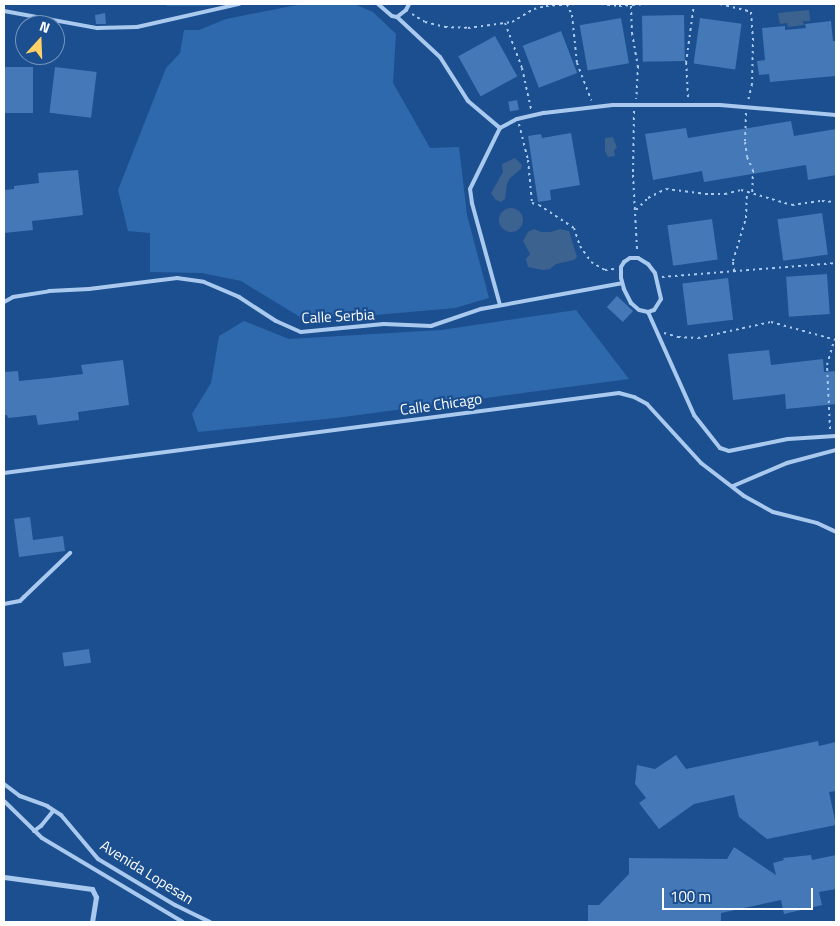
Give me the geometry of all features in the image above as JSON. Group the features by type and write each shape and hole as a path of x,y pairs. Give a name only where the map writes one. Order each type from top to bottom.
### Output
{"street":[{"path":"4,877 92,889 96,897 92,922"}],"lane":[{"path":"4,11 98,28 127,28 200,14 239,4"},
{"path":"378,4 392,16 397,17 440,57 468,101 500,128"},
{"path":"397,17 406,10 409,4"},
{"path":"500,305 472,203 470,189 500,128 517,119 532,116 592,107 634,105 720,104 836,115"},
{"path":"630,258 638,258 648,264 657,278 661,299 659,306 648,312 639,310 631,303 622,284 621,267 630,258"},
{"name":"Calle Serbia","path":"4,302 13,298 49,291 89,289 177,278 204,282 239,297 276,321 301,332 384,324 431,326 481,308 622,284"},
{"path":"648,312 694,415 720,448 729,451 788,439 836,436"},
{"name":"Calle Chicago","path":"4,474 619,393 634,397 647,404 701,463 744,496 773,512 817,523 836,532"},
{"path":"733,486 787,462 836,450"},
{"path":"4,604 20,600 24,597 70,553"},
{"name":"Avenida Lopesan","path":"4,784 20,796 54,810 73,827 98,859 175,905 210,922"},
{"name":"Avenida Lopesan","path":"4,801 34,831 72,857 183,922"},
{"path":"34,831 41,826 54,810"}],"path":[{"path":"406,10 425,22 445,27 468,28 512,22 534,9 557,4 575,4"},
{"path":"567,4 572,15 577,63 592,107"},
{"path":"601,4 631,6 646,4"},
{"path":"689,105 686,63 694,4"},
{"path":"720,4 751,12"},
{"path":"631,6 632,33 638,66 634,105 633,175 638,258"},
{"path":"505,23 522,68 532,116"},
{"path":"517,119 528,160 532,203 539,205 574,228 580,246 591,262 605,270 621,267"},
{"path":"636,210 648,198 666,189 705,194 725,194 741,190 792,205 822,201 836,202"},
{"path":"734,271 733,261 746,218 748,192"},
{"path":"657,278 836,264"},
{"path":"657,331 678,337 698,338 771,322 835,340 827,365 830,436"}],"shaded area":[{"path":"165,4 222,4 209,6 167,6"},
{"path":"302,4 354,4 373,12 396,34 393,83 430,148 459,147 467,215 489,298 455,308 364,316 300,317 241,281 202,273 150,272 150,233 128,231 118,190 166,68 180,53 184,30 199,30 226,19"},
{"path":"809,10 810,21 803,21 804,25 788,27 787,23 780,24 778,13"},
{"path":"613,137 617,148 614,150 615,156 608,157 605,151 605,138"},
{"path":"515,158 522,165 521,169 510,178 507,184 505,199 501,202 496,200 491,193 503,172 502,164"},
{"path":"511,208 516,209 522,215 522,225 516,231 511,232 506,231 500,225 499,220 500,215 506,209"},
{"path":"534,229 541,232 551,232 560,229 569,231 577,257 574,260 556,264 550,269 543,270 528,267 526,259 530,254 523,241 528,232"},
{"path":"576,310 629,379 336,418 198,432 192,414 211,383 219,336 244,321 289,339 441,330"}],"building":[{"path":"105,13 106,24 96,24 95,15"},
{"path":"684,15 685,61 643,62 642,16"},
{"path":"621,18 629,63 588,71 580,25"},
{"path":"700,18 742,24 735,69 694,64"},
{"path":"831,21 833,41 836,41 835,76 770,82 769,74 759,75 757,61 765,60 762,28 785,26 785,30 806,28 805,24"},
{"path":"561,31 577,73 539,88 523,46"},
{"path":"495,36 517,76 481,97 458,56"},
{"path":"4,67 33,67 33,113 4,113"},
{"path":"55,67 97,72 91,118 49,113"},
{"path":"517,100 519,110 510,112 508,102"},
{"path":"791,121 794,136 836,129 836,175 808,180 806,165 704,182 702,171 653,180 645,134 686,128 688,138"},
{"path":"571,133 580,185 550,190 551,200 538,202 528,136 541,134 542,138"},
{"path":"78,170 83,215 32,221 33,230 4,233 4,190 14,189 14,186 39,183 38,173"},
{"path":"822,213 828,255 783,261 777,219"},
{"path":"712,219 718,260 673,266 667,225"},
{"path":"827,274 830,314 789,317 786,277"},
{"path":"728,278 733,320 687,325 682,284"},
{"path":"617,296 633,311 623,322 607,307"},
{"path":"769,350 771,365 823,359 824,372 836,371 836,404 786,409 785,394 733,400 728,354"},
{"path":"123,360 129,405 78,412 79,420 38,425 36,415 8,418 7,415 4,415 4,372 18,371 19,381 49,378 83,374 81,365"},
{"path":"30,517 33,540 63,536 65,551 19,557 14,519"},
{"path":"89,649 91,663 64,667 62,653"},
{"path":"818,741 819,746 836,742 836,791 829,792 836,825 767,839 739,817 734,795 694,804 659,829 639,803 646,798 635,784 637,765 655,769 676,755 686,769"},
{"path":"734,847 776,875 773,863 784,860 783,858 811,855 812,860 836,855 836,889 819,892 822,905 784,914 781,900 721,913 721,922 588,922 588,905 599,905 629,874 629,858 727,859"}]}
